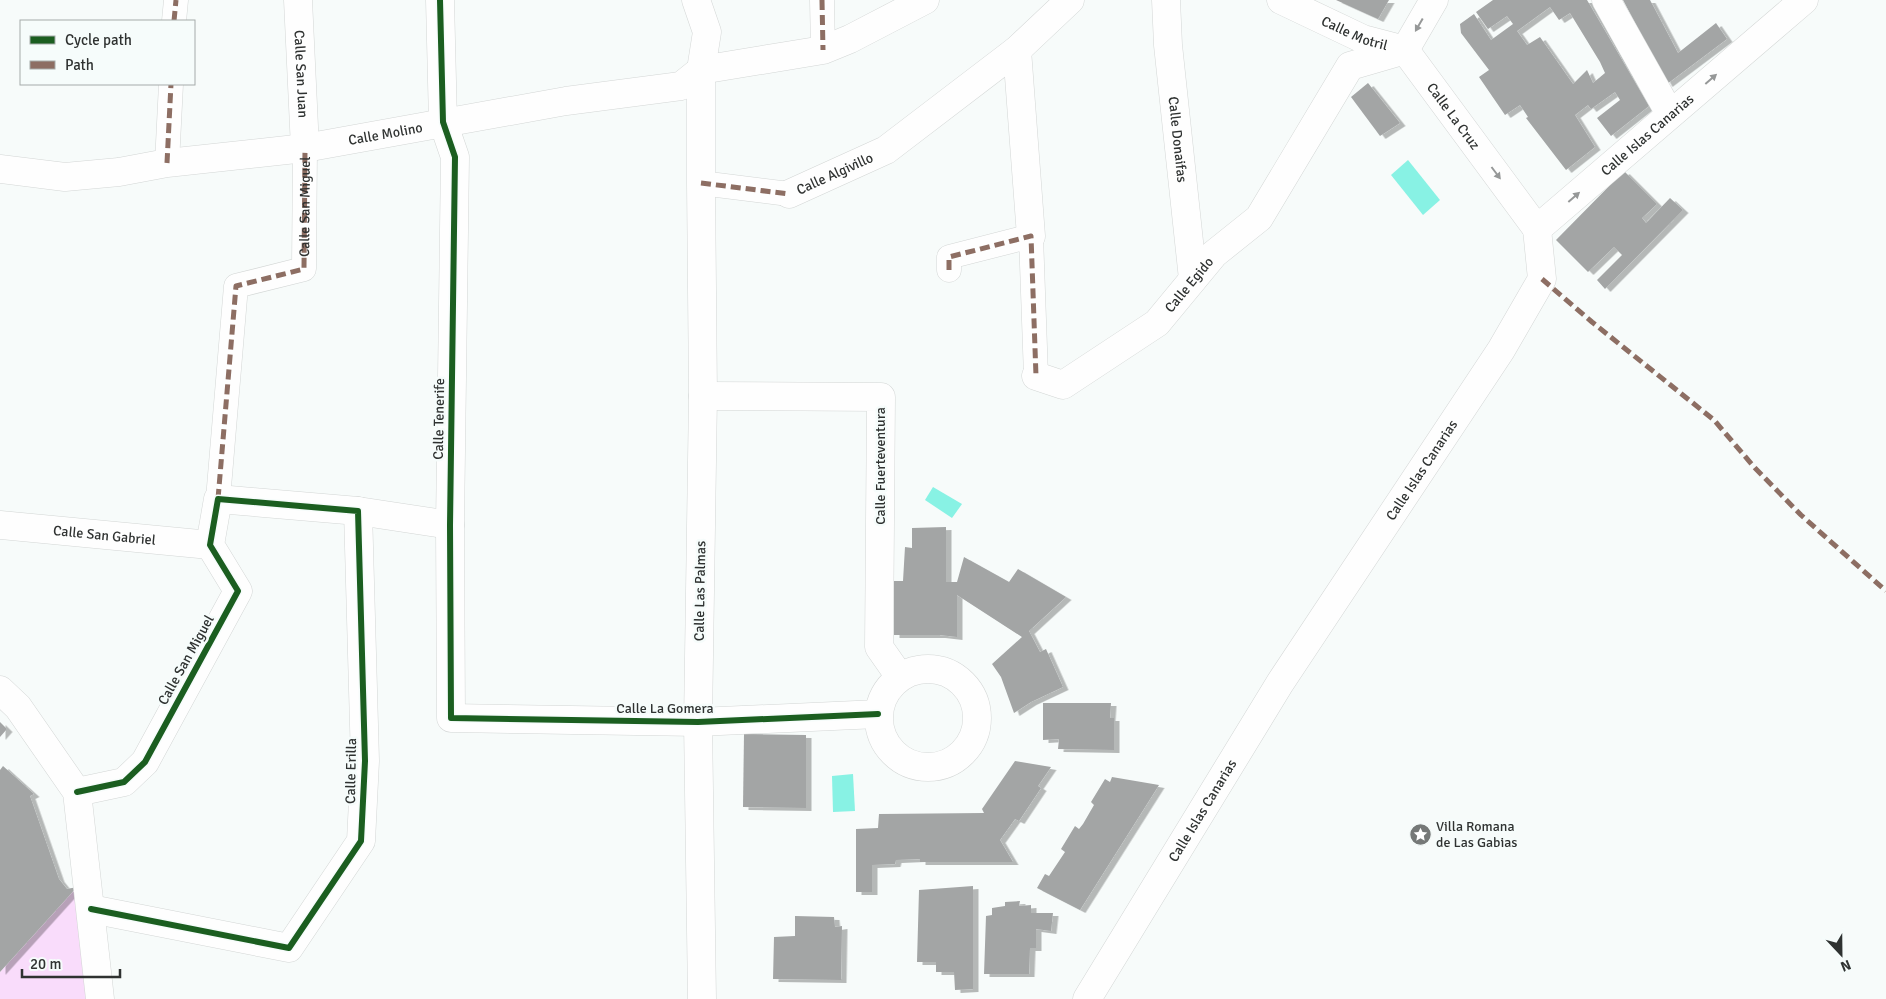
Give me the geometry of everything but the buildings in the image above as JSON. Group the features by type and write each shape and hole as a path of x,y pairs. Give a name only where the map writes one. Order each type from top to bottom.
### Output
{"street":[{"path":"174,20 176,0"},
{"name":"Calle San Juan","path":"298,0 305,148"},
{"name":"Calle Tenerife","path":"440,0 443,122 455,157 450,524 450,718"},
{"path":"696,0 708,32 701,70 700,183"},
{"path":"822,0 823,50"},
{"name":"Calle Molino","path":"0,169 65,177 119,172 167,163 305,148 566,101 681,86 701,70 823,50 850,39 925,0"},
{"name":"Calle Algivillo","path":"700,183 790,194 886,150 1017,50 1070,0"},
{"name":"Calle Donaifas","path":"1166,0 1168,45 1193,279"},
{"name":"Calle Motril","path":"1281,0 1363,39 1405,50"},
{"path":"1405,50 1434,0"},
{"path":"1606,0 1670,114"},
{"name":"Calle Islas Canarias","path":"1087,999 1280,683 1501,350 1542,279 1537,228 1804,0"},
{"name":"Calle Egido","path":"1017,50 1031,236 1036,376 1063,385 1157,323 1214,254 1259,218 1350,66 1405,50"},
{"name":"Calle La Cruz","path":"1405,50 1537,228"},
{"path":"167,163 171,85"},
{"name":"Calle San Miguel","path":"77,792 124,782 145,762 238,591 210,545 218,499 236,286 304,268 305,148"},
{"name":"Calle Las Palmas","path":"700,183 703,396 698,722 702,999"},
{"path":"949,270 949,257 1031,236"},
{"name":"Calle Fuerteventura","path":"703,396 881,396 879,646 900,677"},
{"path":"218,499 358,511 450,524"},
{"name":"Calle Erilla","path":"92,909 288,948 356,849 361,841 365,761 358,511"},
{"name":"Calle San Gabriel","path":"0,525 210,545"},
{"path":"932,669 948,673 962,682 972,695 977,711 977,728 971,743 960,756 946,764 930,768 913,766 898,758 886,746 880,731 878,714 881,701 888,689 900,677 916,670 932,669"},
{"path":"0,690 18,707 77,792 92,909 100,999"},
{"name":"Calle La Gomera","path":"450,718 698,722 878,714"}],"shaded area":[{"path":"1408,160 1440,200 1423,215 1391,175"},
{"path":"933,487 962,504 952,518 925,500"},
{"path":"853,774 855,811 833,812 832,776"},
{"path":"77,887 90,999 0,999 0,972"}],"marked path":[{"path":"174,20 176,0"},
{"path":"822,0 823,50"},
{"path":"167,163 171,85"},
{"path":"218,499 236,286 304,269 305,148"},
{"path":"701,183 789,194"},
{"path":"949,270 949,257 1031,236 1036,376"},
{"path":"1542,279 1592,322 1714,420 1755,468 1801,515 1886,591"}],"cycle path":[{"path":"440,0 443,122 455,157 450,525 451,718 698,722 878,714"},
{"path":"77,792 124,782 145,762 238,591 210,545 218,499 358,511 365,761 361,841 289,948 91,909"}],"place":[{"name":"Villa Romana de Las Gabias","path":"1420,834"}]}
